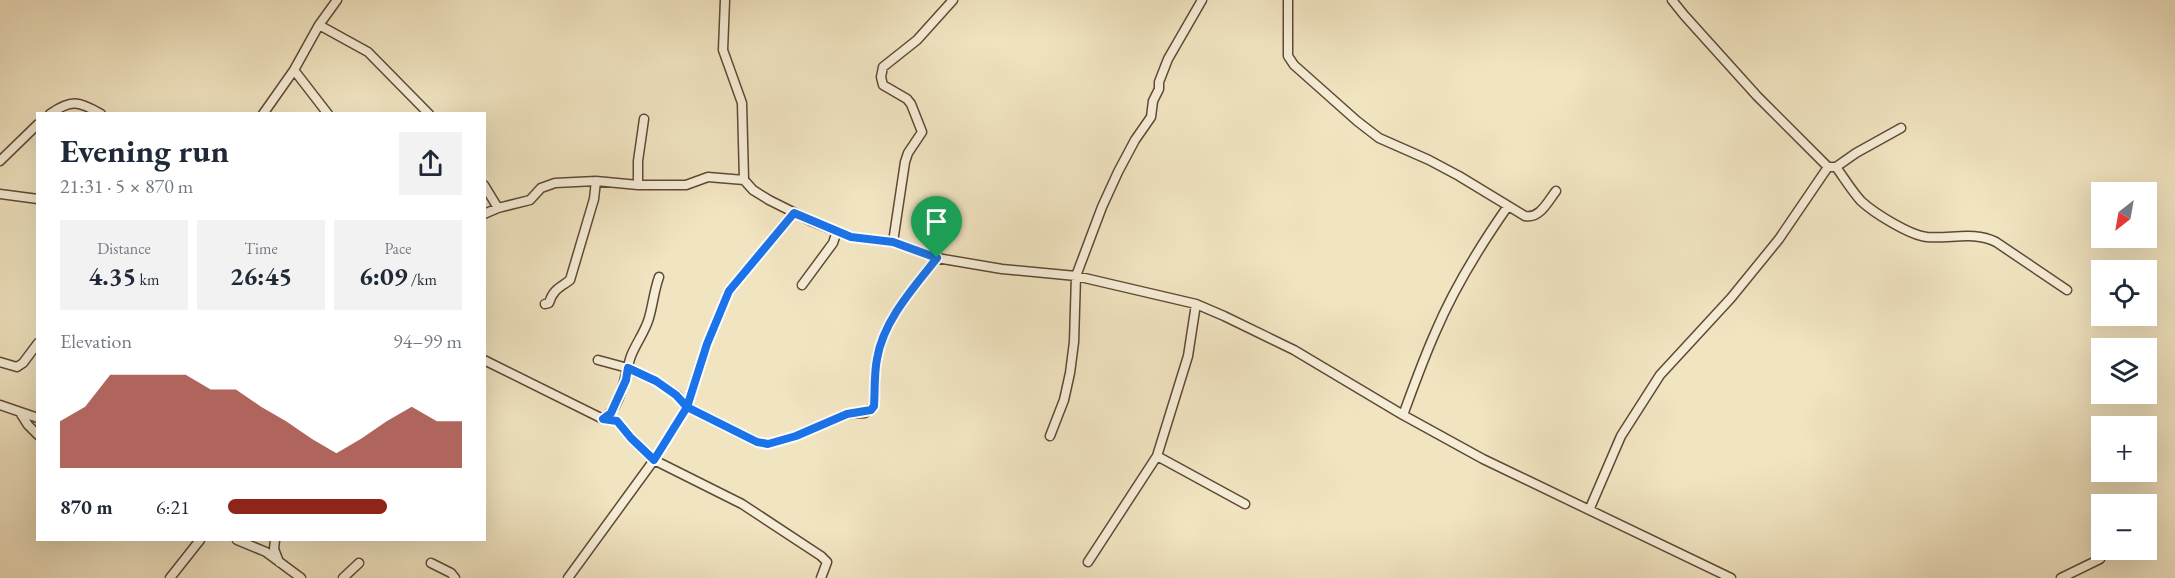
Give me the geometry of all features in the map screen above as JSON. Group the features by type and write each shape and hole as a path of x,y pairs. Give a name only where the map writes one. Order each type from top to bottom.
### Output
{"street":[{"path":"264,112 294,70 318,25 337,0"},
{"path":"725,0 723,50 742,103 744,180 753,190 794,213 851,237 893,242 937,258 1002,269 1076,276 1196,304 1286,346 1403,415 1484,459 1590,508 1715,575 1731,578"},
{"path":"893,242 905,162 908,153 922,132 911,104 883,85 881,77 884,67 918,40 953,0"},
{"path":"1050,436 1064,400 1070,373 1074,342 1076,276 1118,172 1135,140 1151,117 1153,101 1168,59 1202,0"},
{"path":"1288,0 1288,56 1301,72 1379,138 1429,160 1531,218 1536,216 1556,191"},
{"path":"1672,0 1757,96 1832,167 1861,200 1879,214 1924,237 1985,237 2067,290"},
{"path":"318,25 368,52 427,112"},
{"path":"294,70 326,112"},
{"path":"53,112 73,103 97,112"},
{"path":"638,185 638,161 644,119"},
{"path":"0,161 36,126"},
{"path":"1590,508 1621,436 1660,375 1731,298 1779,239 1832,167 1901,128"},
{"path":"486,213 530,200 542,188 555,183 596,181 638,185 686,185 708,177 744,180"},
{"path":"545,304 549,303 557,288 570,280 594,199 596,181"},
{"path":"486,188 498,208"},
{"path":"0,194 36,199"},
{"path":"1403,415 1435,333 1458,286 1480,246 1508,206"},
{"path":"568,578 654,460 687,407 707,344 729,291 794,213"},
{"path":"802,285 833,243 837,231"},
{"path":"598,360 628,368 656,381 676,395 687,407 757,442 768,444 806,432 847,414 871,410 874,406 877,358 885,334 900,307 937,258"},
{"path":"603,419 611,413 626,380 631,356 649,319 652,298 659,278"},
{"path":"1088,562 1157,456 1188,356 1196,304"},
{"path":"0,362 17,367 23,363 36,346"},
{"path":"486,361 603,419 617,421 654,460 742,504 821,556 827,562 821,578"},
{"path":"0,405 36,418"},
{"path":"21,414 36,433"},
{"path":"1157,456 1245,504"},
{"path":"170,578 199,541"},
{"path":"239,541 266,552 302,578"},
{"path":"275,541 274,549 279,562"},
{"path":"2061,578 2098,560"},
{"path":"431,563 451,573 455,578"},
{"path":"343,578 359,564"}],"route":[{"path":"937,258 893,242 851,237 794,213 729,291 707,344 687,407 676,395 656,381 628,368 626,380 611,413 603,419 617,421 654,460 687,407 757,442 768,444 825,425 847,414 865,413 874,406 877,358 885,334 900,307 937,258"}]}
